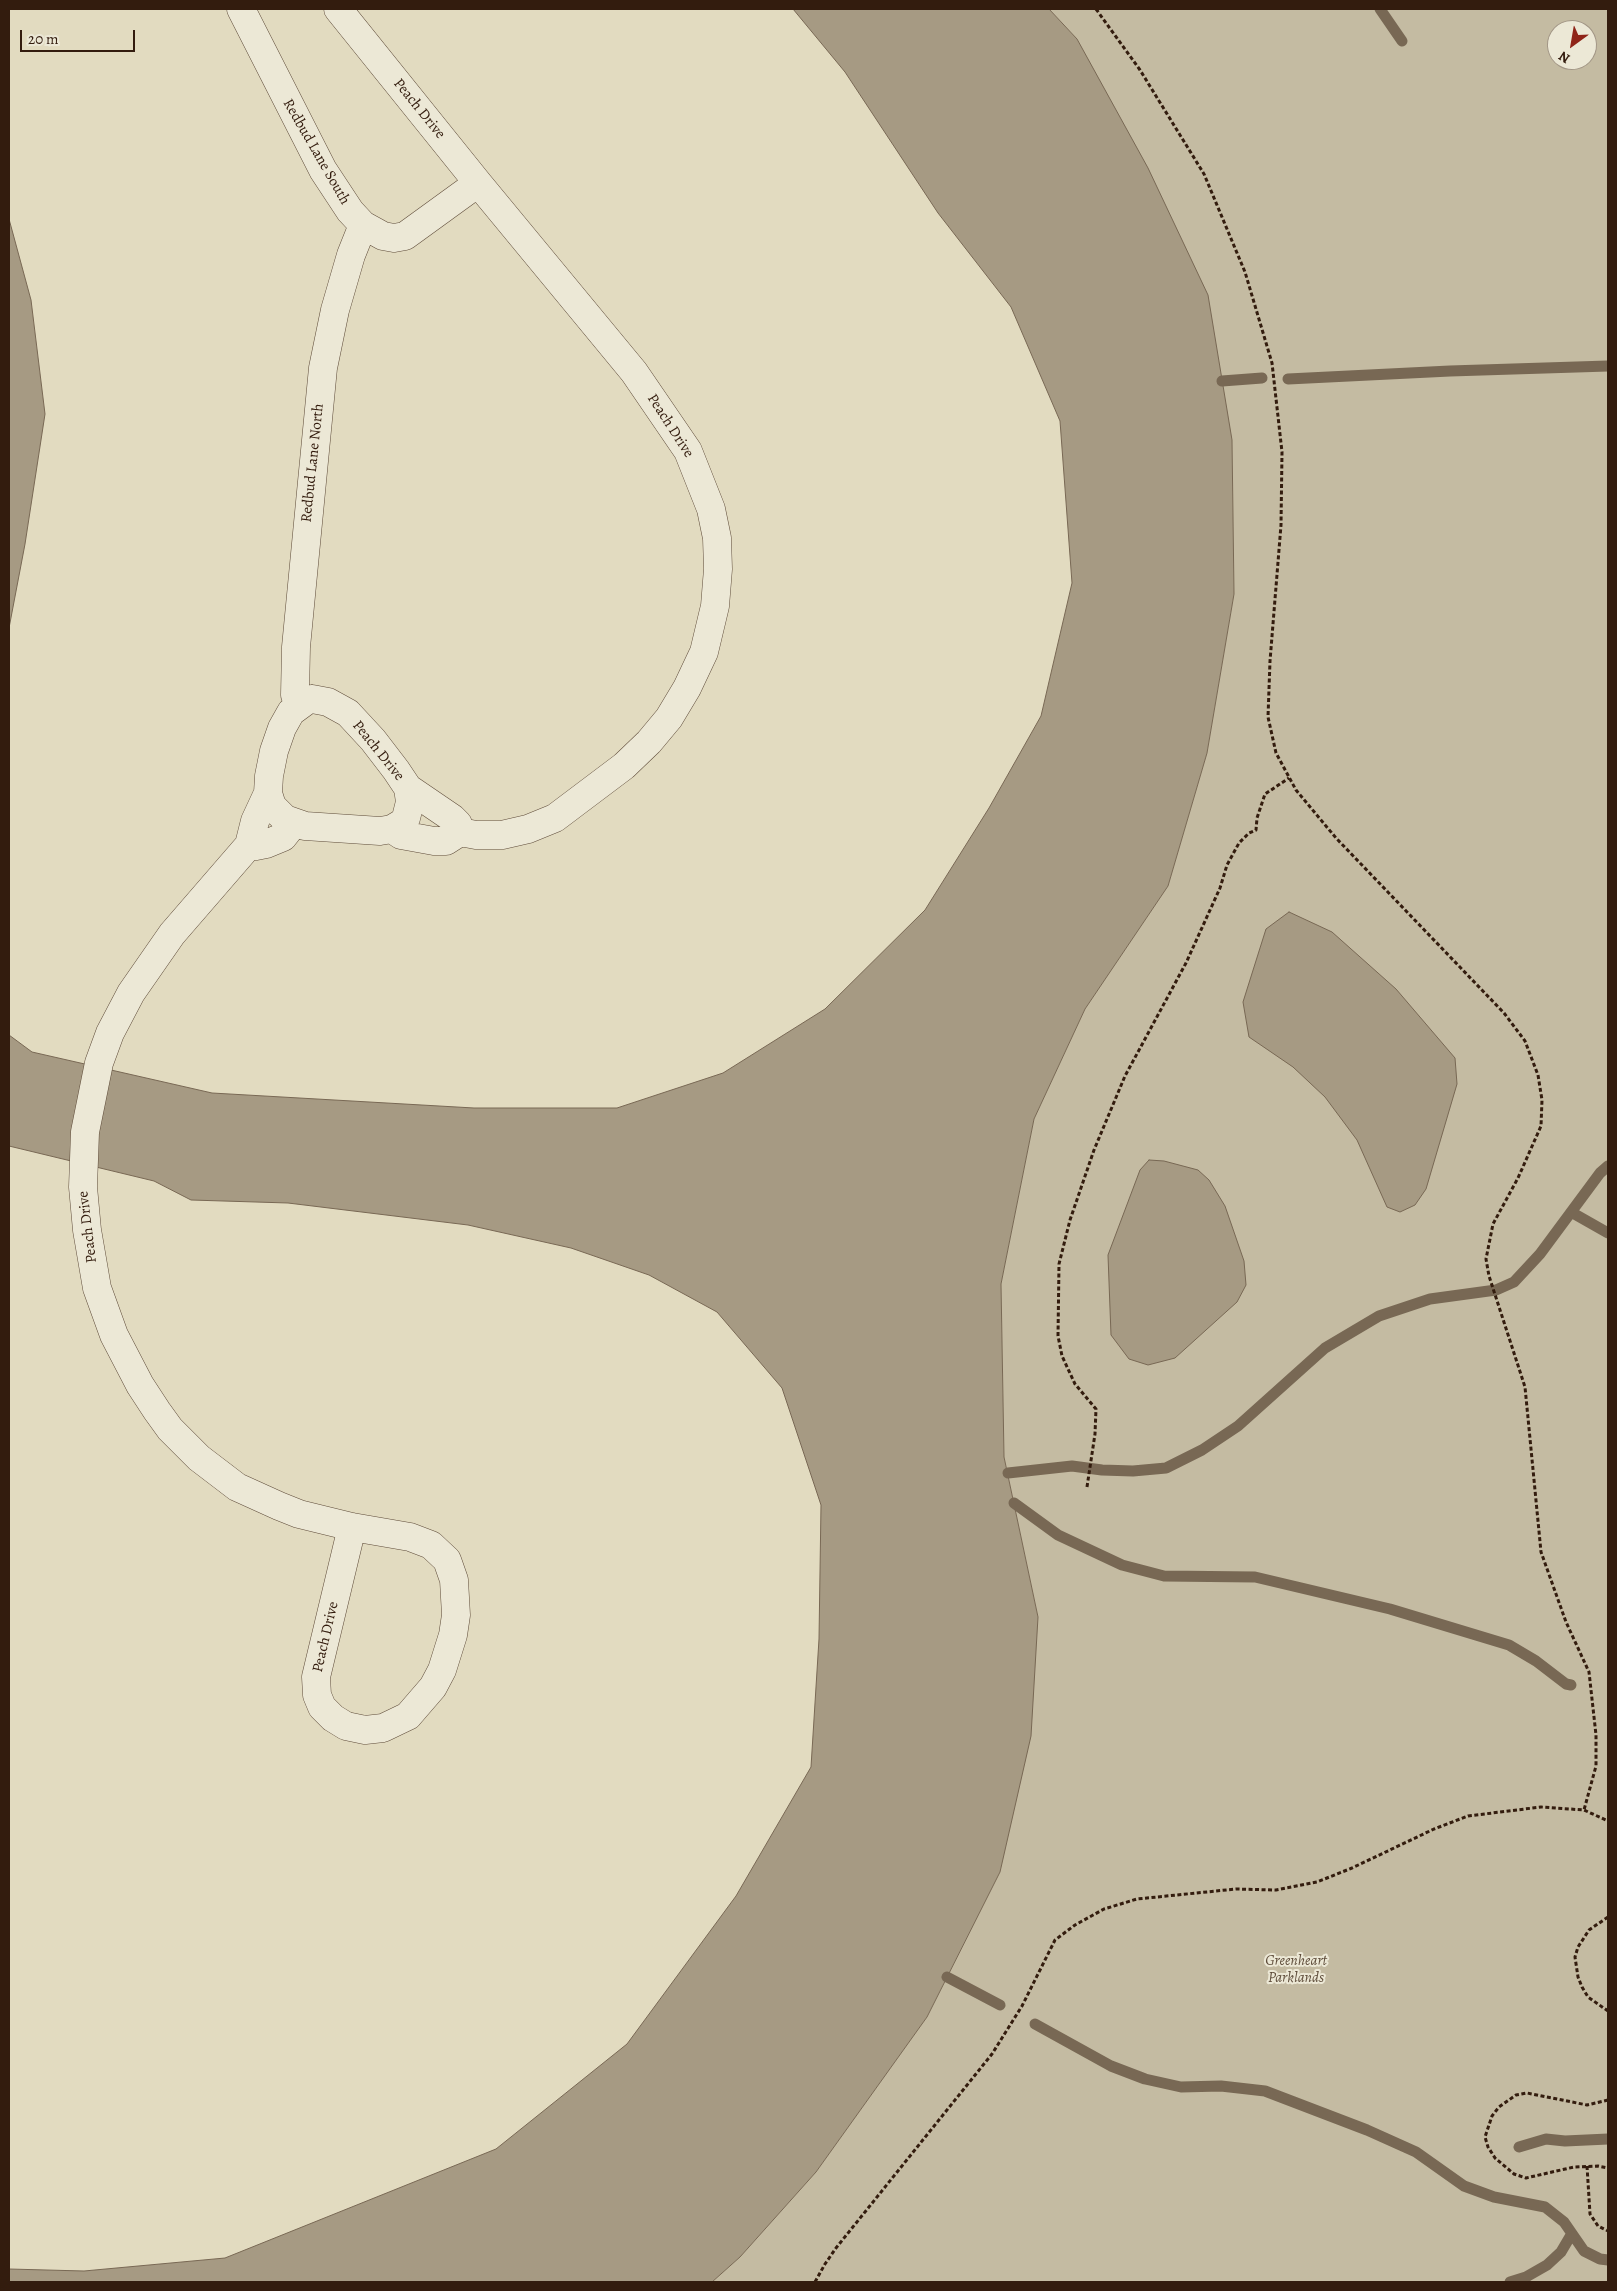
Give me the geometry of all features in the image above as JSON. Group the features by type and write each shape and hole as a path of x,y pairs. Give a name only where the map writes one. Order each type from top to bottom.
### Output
{"street":[{"name":"Redbud Lane South","path":"240,9 323,170 350,211 363,224 383,236 394,238 405,236 478,183"},
{"name":"Peach Drive","path":"338,9 634,372 688,451 711,508 717,538 718,569 715,606 704,652 687,688 669,718 649,742 624,766 549,820 522,831 502,835 476,835 460,832 446,841 434,841 401,835 392,829"},
{"name":"Redbud Lane North","path":"299,706 295,695 296,646 322,368 351,255 363,224"},
{"name":"Peach Drive","path":"408,788 410,802 406,818 392,829 380,831 294,824 277,814 268,794 269,776 277,743 291,712 306,701 318,700 328,702 348,713 373,740 408,788 452,818 458,824 460,832"},
{"name":"Peach Drive","path":"268,794 255,820 249,845 172,934 145,971 110,1033 99,1064 85,1132 83,1187 86,1230 97,1288 107,1320 140,1385 170,1430 199,1458 237,1487 299,1514 352,1527 410,1537 431,1545 447,1560 454,1580 456,1594 454,1635 442,1670 433,1687 408,1716 383,1728 365,1730 346,1726 333,1718 322,1706 317,1695 316,1677 352,1527"},
{"path":"249,845 266,844 283,837 294,824"}],"path":[{"path":"1096,9 1140,70 1204,174 1245,272 1272,363 1282,452 1281,525 1270,661 1268,717 1276,753 1296,790 1336,838 1504,1013 1525,1041 1538,1075 1542,1100 1541,1126 1518,1178 1494,1224 1486,1259 1526,1396 1541,1552 1566,1622 1589,1672 1596,1735 1596,1766 1584,1810"},
{"path":"1087,1487 1096,1409 1075,1384 1062,1356 1058,1336 1059,1264 1070,1220 1094,1150 1125,1076 1186,963 1220,888 1227,864 1239,843 1256,830 1257,818 1265,794 1289,778"},
{"path":"815,2282 836,2248 992,2054 1022,2006 1055,1940 1075,1925 1104,1909 1137,1899 1226,1890 1276,1890 1317,1882 1352,1868 1434,1829 1468,1816 1541,1807 1584,1810 1608,1821"},
{"path":"1608,1917 1589,1930 1578,1947 1575,1956 1578,1977 1588,1997 1608,2011"},
{"path":"1608,2100 1586,2105 1527,2093 1516,2095 1498,2107 1487,2126 1485,2137 1488,2147 1495,2158 1514,2174 1526,2178 1587,2166 1608,2168"},
{"path":"1587,2166 1590,2214 1598,2226 1608,2231"}],"green space":[{"name":"Greenheart Parklands","path":"1049,9 1608,9 1608,2282 712,2282 740,2257 816,2172 927,2017 1000,1872 1038,1617 1004,1457 1001,1284 1034,1119 1085,1009 1168,886 1207,753 1234,594 1232,440 1077,39"}],"shaded area":[{"path":"793,9 1049,9 1077,39 1148,168 1208,295 1232,440 1234,594 1207,753 1168,886 1085,1009 1034,1119 1001,1284 1004,1457 1038,1617 1031,1736 1000,1872 927,2017 816,2172 740,2257 712,2282 9,2282 9,2269 84,2271 225,2258 496,2149 627,2044 736,1896 811,1767 819,1639 821,1505 782,1388 717,1312 649,1275 571,1248 468,1225 288,1203 191,1200 154,1181 9,1146 9,1035 32,1052 212,1093 474,1108 617,1108 723,1073 825,1009 925,910 989,808 1041,716 1072,583 1060,421 1011,307 938,213 845,72"},
{"path":"9,219 31,300 45,414 25,544 9,628"},
{"path":"1289,912 1332,932 1396,989 1455,1058 1457,1084 1426,1189 1415,1205 1400,1212 1387,1207 1357,1140 1325,1097 1293,1067 1249,1037 1243,1002 1266,929"},
{"path":"1149,1160 1164,1161 1198,1170 1209,1180 1225,1206 1244,1261 1246,1285 1237,1302 1175,1358 1148,1365 1129,1359 1111,1335 1108,1255 1140,1170"}],"waterway":[{"path":"1380,9 1402,41"},
{"path":"1288,379 1608,366"},
{"path":"1222,381 1262,378"},
{"path":"1008,1473 1072,1466 1102,1470 1133,1471 1166,1468 1202,1450 1238,1426 1325,1348 1379,1316 1430,1299 1496,1290 1514,1282 1540,1254 1600,1173 1608,1166"},
{"path":"1571,1212 1608,1233"},
{"path":"1014,1503 1058,1535 1122,1565 1164,1576 1255,1577 1390,1609 1509,1645 1536,1661 1566,1684 1571,1685"},
{"path":"947,1977 1000,2005"},
{"path":"1035,2024 1111,2066 1145,2079 1181,2087 1221,2086 1265,2091 1367,2130 1416,2152 1464,2186 1494,2197 1545,2207 1564,2222 1584,2251 1600,2259 1608,2260"},
{"path":"1519,2147 1546,2139 1565,2141 1608,2139"},
{"path":"1510,2282 1526,2277 1547,2265 1561,2252 1571,2235"}]}
